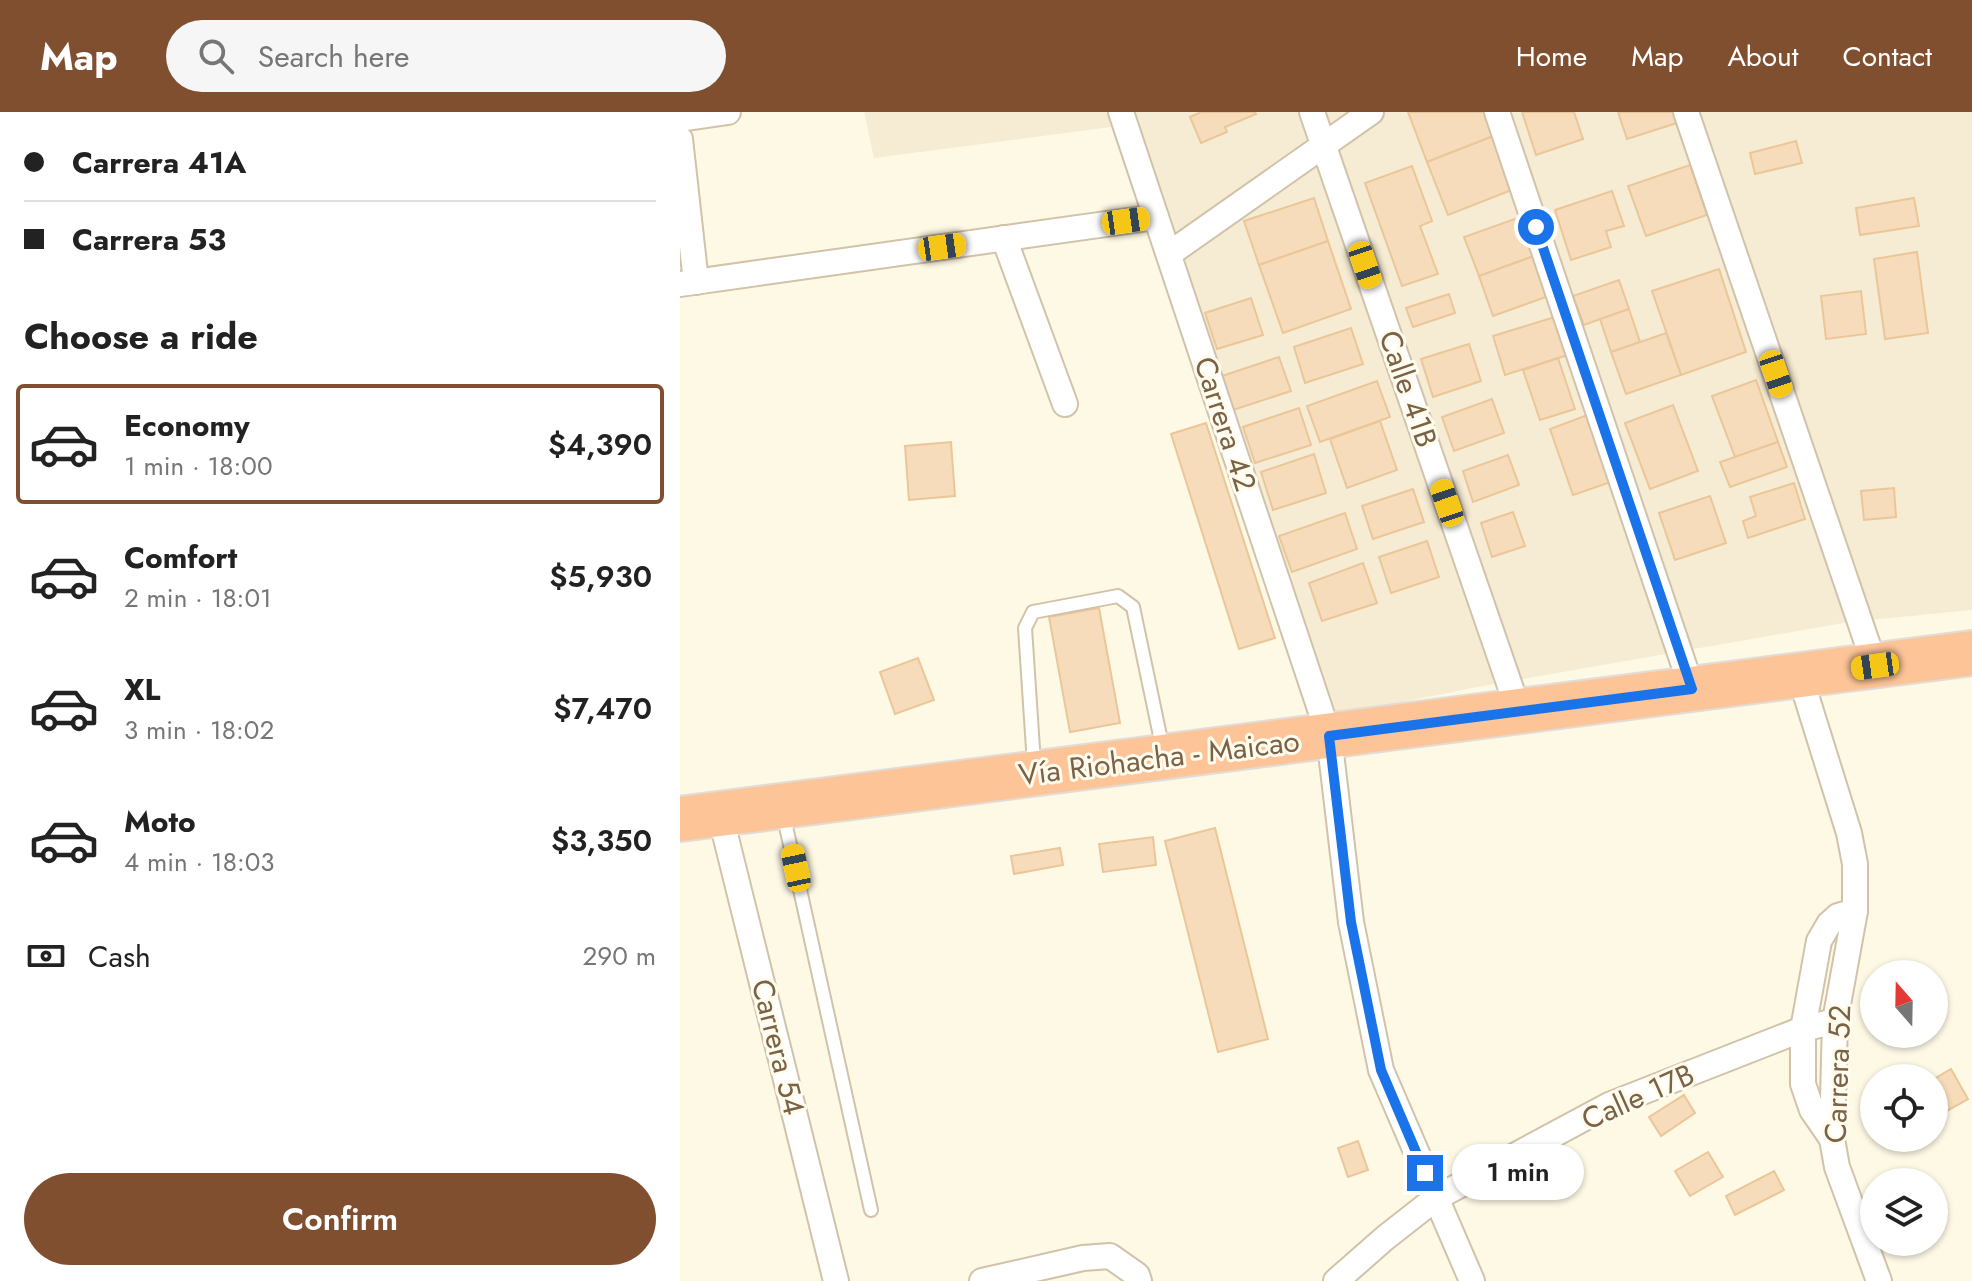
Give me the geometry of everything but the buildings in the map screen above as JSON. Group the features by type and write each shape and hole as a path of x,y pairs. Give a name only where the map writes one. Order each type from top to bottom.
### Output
{"highway":[{"name":"Vía Riohacha - Maicao","path":"700,816 1972,653"}],"street":[{"path":"680,119 728,112"},
{"name":"Carrera 42","path":"1121,112 1329,736 1351,922 1381,1070 1472,1281"},
{"name":"Calle 41B","path":"1312,112 1519,712"},
{"path":"1169,254 1371,112"},
{"path":"1497,112 1692,689"},
{"path":"1686,112 1875,666"},
{"path":"680,139 688,283 1156,217"},
{"path":"1004,238 1065,404"},
{"name":"Carrera 52","path":"1800,676 1849,833 1855,864 1855,911 1835,1021 1832,1139 1837,1167 1879,1281"},
{"name":"Carrera 54","path":"700,816 836,1281"},
{"path":"1832,1139 1812,1110 1803,1084 1803,1029 1819,941 1838,916 1855,911"},
{"name":"Calle 17B","path":"1336,1281 1436,1198 1609,1105 1803,1029 1835,1021"},
{"path":"982,1281 1083,1258 1110,1256 1137,1275 1139,1281"}],"lane":[{"path":"1035,774 1025,628 1033,612 1118,596 1133,607 1165,757"},
{"path":"782,806 871,1210"}],"shaded area":[{"path":"864,112 1972,112 1972,610 1849,622 1335,713 1126,125 874,158"}],"route":[{"path":"1425,1173 1381,1070 1351,922 1329,736 1692,689 1536,227"}]}
